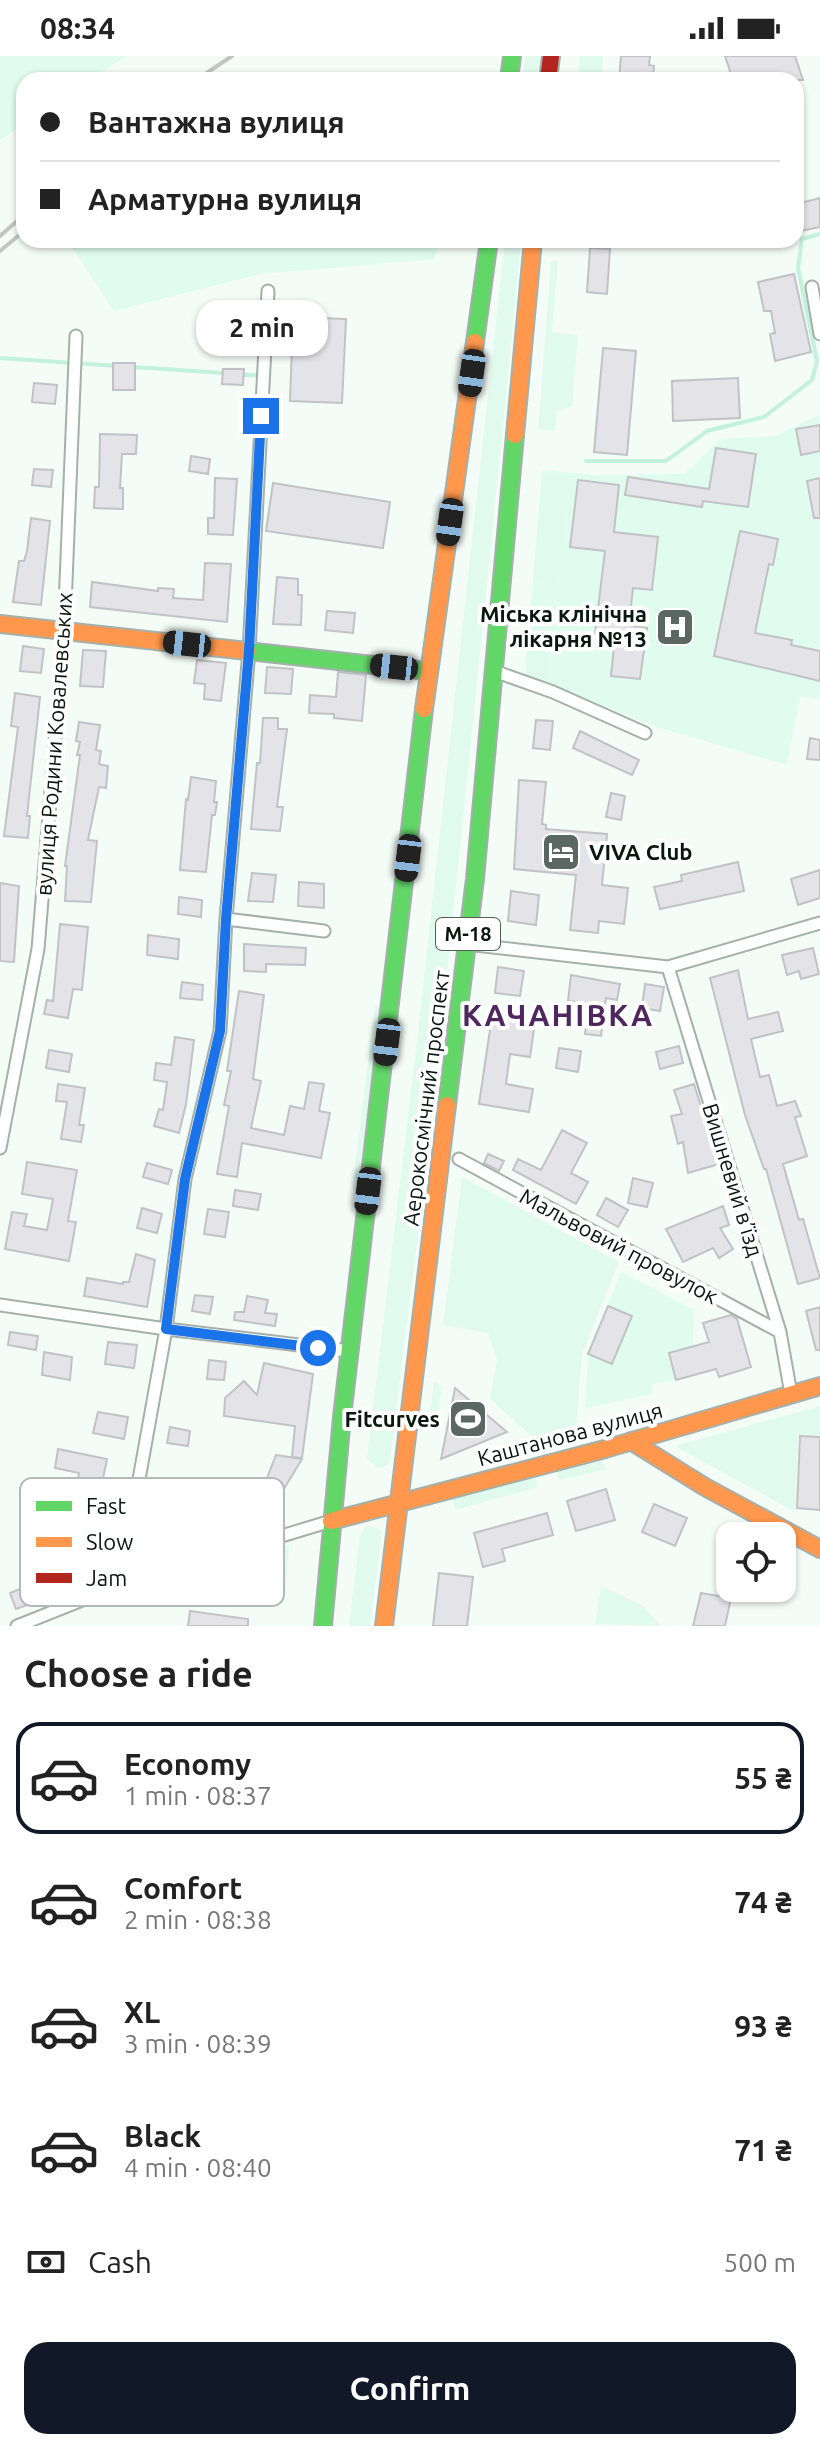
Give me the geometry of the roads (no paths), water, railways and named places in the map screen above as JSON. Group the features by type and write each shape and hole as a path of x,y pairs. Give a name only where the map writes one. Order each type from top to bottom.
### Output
{"main road":[{"name":"Аерокосмічний проспект","path":"323,1626 349,1351 428,671 488,248"},
{"name":"Аерокосмічний проспект","path":"384,1626 466,944 532,248"},
{"path":"0,624 428,671"},
{"name":"Каштанова вулиця","path":"331,1521 631,1441 820,1386"},
{"path":"631,1441 705,1487 820,1549"}],"street":[{"path":"812,287 820,334"},
{"path":"139,1478 166,1329 185,1179 220,1031 226,919 249,651 268,291"},
{"name":"вулиця Родини Ковалевських","path":"0,1148 38,949 64,631 76,336"},
{"path":"494,671 553,692 645,733"},
{"path":"226,919 324,931"},
{"path":"466,944 668,967 820,923"},
{"name":"Вишневий в’їзд","path":"668,967 780,1332 791,1394"},
{"name":"Мальвовий провулок","path":"459,1159 780,1332"},
{"path":"0,1305 349,1351"},
{"path":"284,1535 331,1521"},
{"path":"17,1626 67,1606"}],"waterway":[{"path":"804,238 820,234"},
{"path":"586,461 666,461 707,431 764,417 812,380 817,361 798,268 801,248"},
{"path":"0,358 117,366"},
{"path":"133,367 224,373"},
{"path":"241,375 255,375"}],"railway":[{"path":"208,72 232,56"},
{"path":"0,236 16,222"},
{"path":"0,251 16,238"}],"place":[{"name":"Міська клінічна лікарня №13","path":"675,627"},
{"name":"VIVA Club","path":"561,852"},
{"name":"Fitcurves","path":"468,1419"}],"district":[{"name":"КАЧАНІВКА","path":"558,1016"}]}
